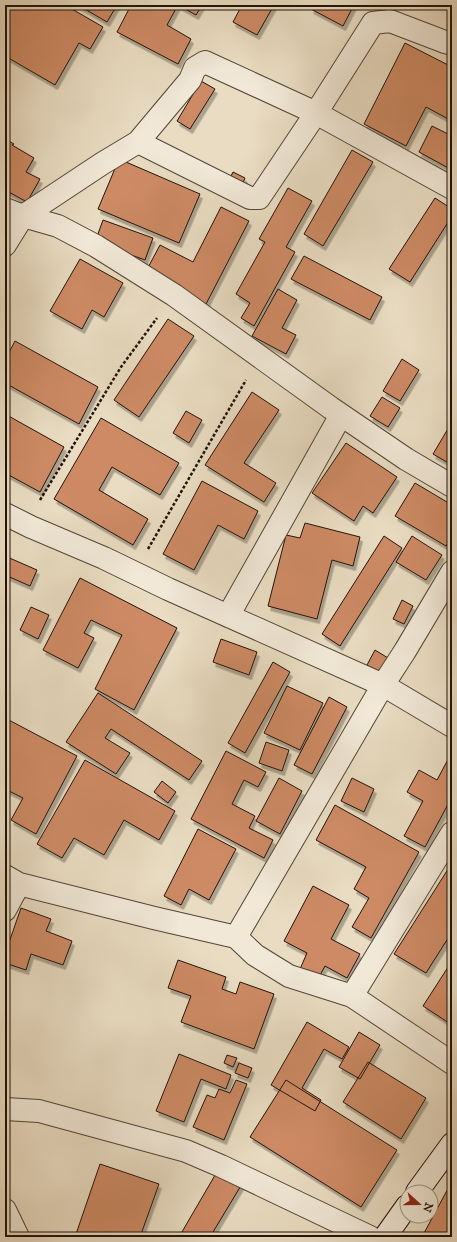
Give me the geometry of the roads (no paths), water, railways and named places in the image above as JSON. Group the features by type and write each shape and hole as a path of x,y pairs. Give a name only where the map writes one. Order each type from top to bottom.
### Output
{"street":[{"path":"138,142 250,198 259,198 316,113 373,22 390,21 452,44"},
{"path":"5,245 14,213 138,142 190,80 195,68 205,62 316,113 452,188"},
{"path":"14,213 58,226 96,246 174,295 341,415 406,459 452,486"},
{"path":"228,616 341,415"},
{"path":"5,514 31,527 104,558 168,590 383,685 452,726"},
{"path":"236,937 383,685 452,572"},
{"path":"352,996 452,833"},
{"path":"5,910 12,880 154,918 236,937 255,955 289,976 352,996 452,1062"},
{"path":"5,1109 39,1111 186,1151 221,1166 370,1237"},
{"path":"423,1184 452,1144"},
{"path":"5,1210 18,1237"},
{"path":"384,1237 399,1217"}]}
